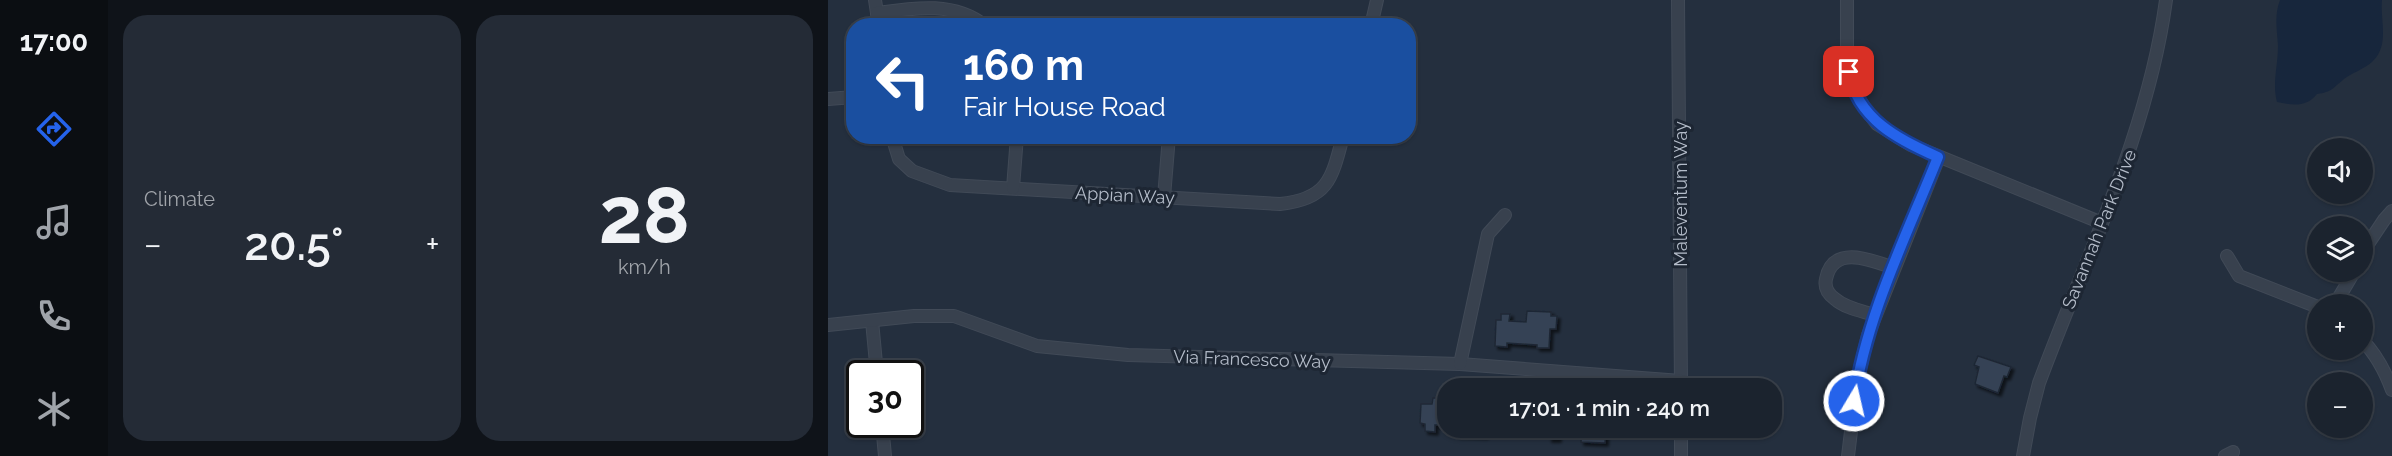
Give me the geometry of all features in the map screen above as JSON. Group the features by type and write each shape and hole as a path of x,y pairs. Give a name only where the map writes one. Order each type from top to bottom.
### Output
{"street":[{"path":"875,0 878,18"},
{"path":"1373,18 1377,0"},
{"name":"Maleventum Way","path":"1678,0 1681,378"},
{"path":"1847,0 1847,59 1851,85 1877,124 1911,145 1938,157 2102,223"},
{"name":"Savannah Park Drive","path":"2023,456 2039,382 2134,141 2152,80 2166,0"},
{"path":"881,18 915,8 946,9 975,18"},
{"path":"828,99 846,98"},
{"name":"Appian Way","path":"894,144 899,159 924,176 950,184 1280,204 1306,200 1323,188 1335,166 1341,144"},
{"path":"1013,188 1016,144"},
{"path":"1164,197 1168,144"},
{"path":"1848,456 1857,382 1874,315 1938,157"},
{"path":"2373,236 2392,211"},
{"path":"1460,364 1488,234 1505,215"},
{"path":"1874,315 1837,302 1828,293 1825,285 1827,275 1833,263 1846,257 1858,256 1894,268"},
{"path":"2227,256 2239,276 2307,303"},
{"name":"Via Francesco Way","path":"828,325 914,316 954,316 1037,346 1128,355 1460,364 1607,378"},
{"path":"873,321 876,360"},
{"path":"2373,355 2385,371 2392,390"},
{"path":"883,438 885,456"},
{"path":"1681,438 1681,456"}],"water":[{"path":"2280,0 2382,0 2383,41 2378,55 2372,62 2332,89 2317,94 2308,102 2293,104 2277,102 2275,88 2278,46 2276,17"}],"building":[{"path":"1527,311 1551,312 1551,316 1557,316 1556,329 1550,329 1549,348 1507,343 1507,347 1495,346 1496,320 1501,320 1501,314 1510,314 1509,321 1526,322"},
{"path":"1978,356 2011,367 2007,377 2004,376 1998,393 1975,384 1979,367 1974,365"},
{"path":"1433,398 1437,398 1435,432 1425,431 1425,424 1420,423 1421,404 1432,404"},
{"path":"1581,438 1605,438 1605,443 1581,442"}],"route":[{"path":"1849,72 1851,85 1877,124 1911,145 1938,157 1874,315 1854,401"}]}
